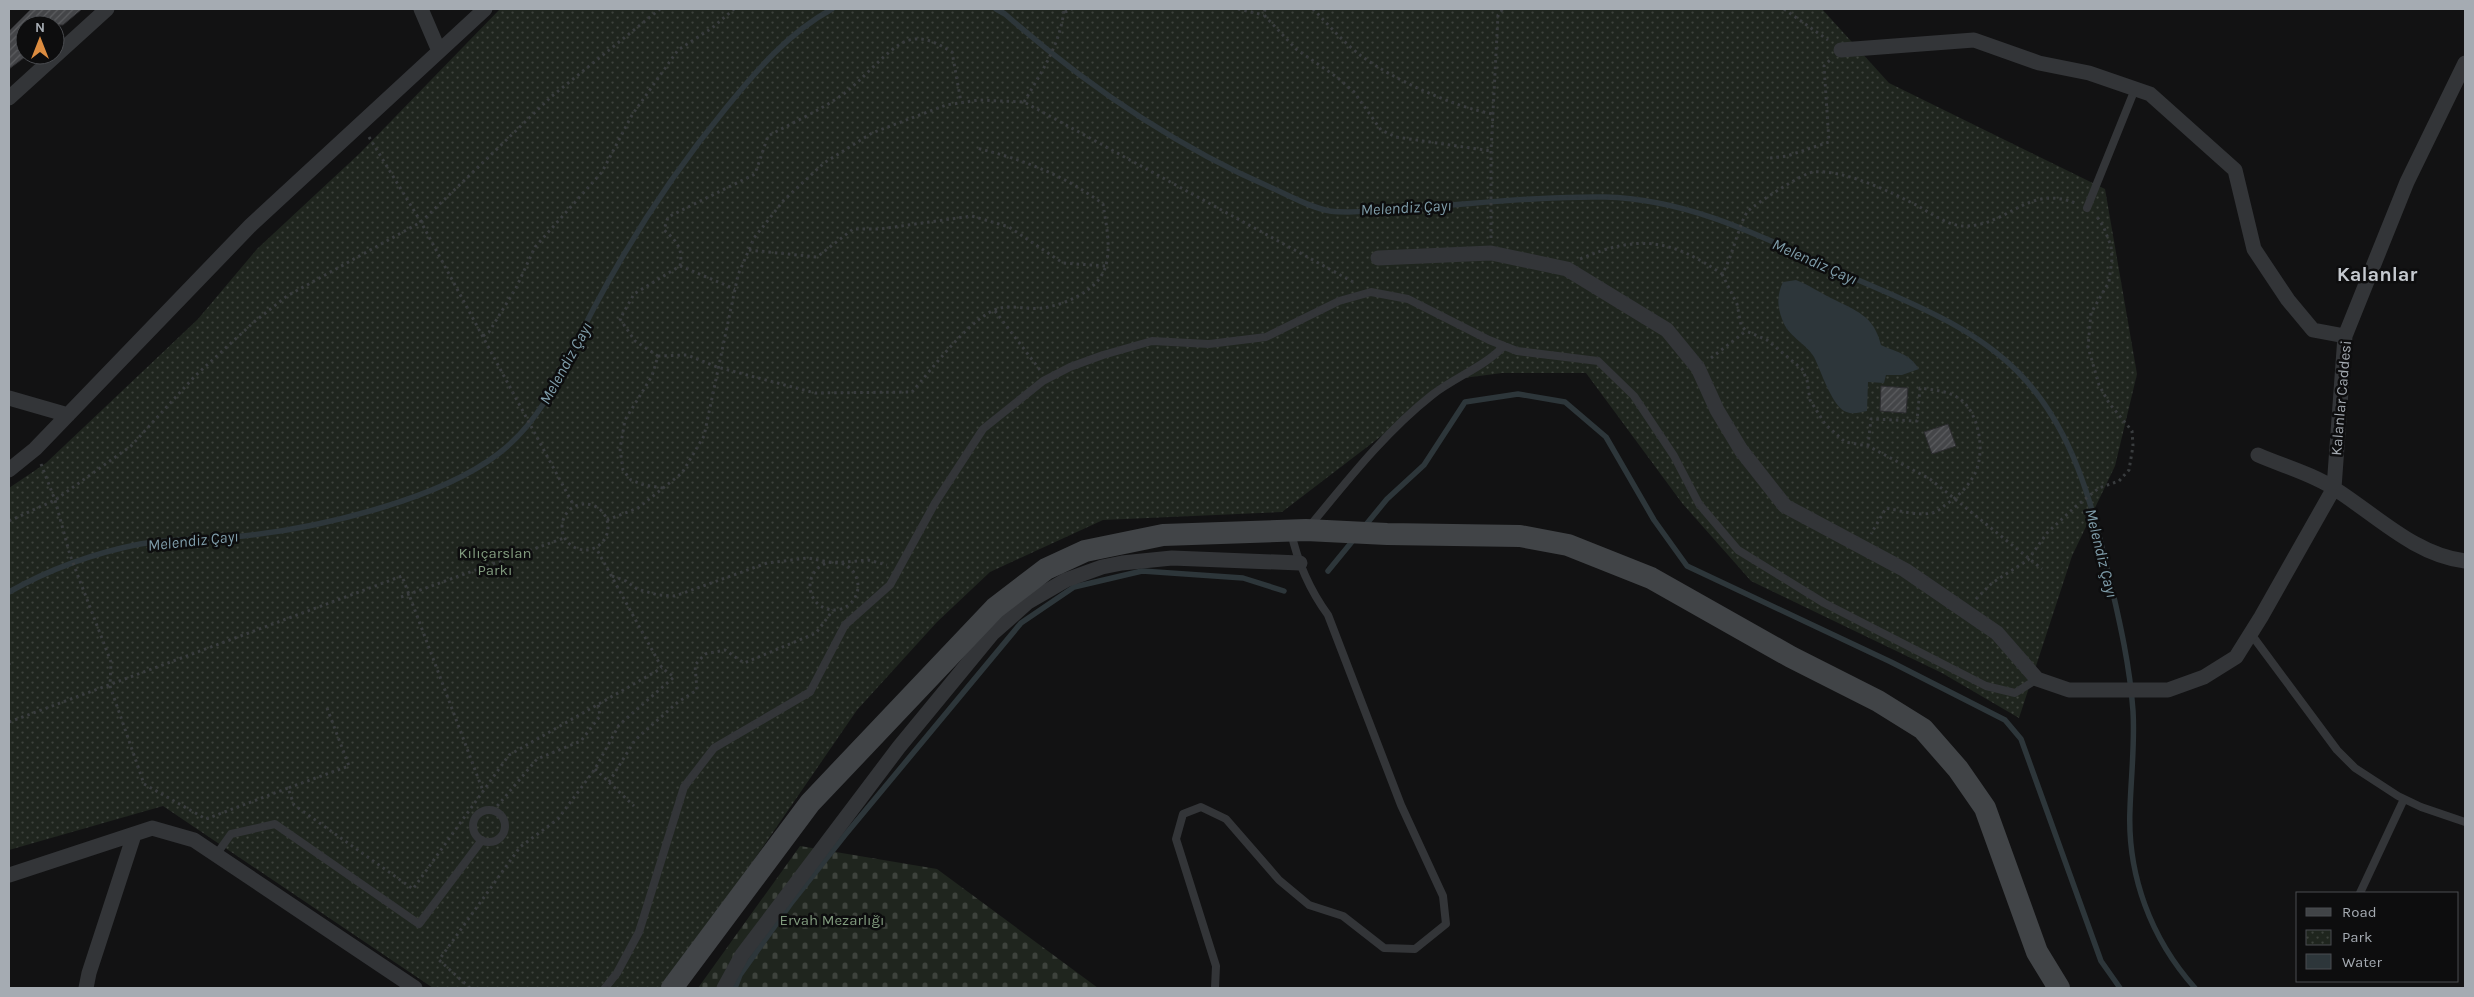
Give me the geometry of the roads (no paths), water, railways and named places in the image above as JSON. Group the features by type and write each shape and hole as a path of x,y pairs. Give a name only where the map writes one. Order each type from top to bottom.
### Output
{"main road":[{"path":"672,988 810,803 994,608 1046,569 1085,551 1163,535 1330,530 1387,534 1520,536 1568,545 1651,578 1791,657 1878,701 1922,729 1958,769 1985,808 2037,952 2059,988"}],"street":[{"path":"9,98 107,9"},
{"path":"421,9 439,51"},
{"path":"9,470 35,449 251,225 485,9"},
{"path":"1841,50 1974,40 2039,63 2088,73 2150,94 2235,170 2254,249 2288,300 2313,330 2345,336"},
{"name":"Kalanlar Caddesi","path":"2037,679 2069,690 2099,688 2168,690 2204,677 2236,657 2334,488 2345,336 2407,182 2465,63"},
{"path":"1378,258 1491,254 1567,269 1667,330 1698,368 1717,410 1741,450 1785,506 1905,570 1965,611 1997,633 2037,679"},
{"path":"9,398 68,415"},
{"path":"2258,455 2334,488 2406,539 2454,559 2465,560"},
{"path":"724,988 742,955 899,747 992,634 1028,602 1066,580 1102,567 1122,563 1172,558 1300,563"},
{"path":"9,875 152,828 194,840 398,983 416,988"},
{"path":"86,988 89,972 134,835"}],"lane":[{"path":"2087,208 2135,89"},
{"path":"605,988 617,973 640,932 684,787 714,748 810,692 845,625 890,585 935,503 983,429 1047,378 1103,355 1152,341 1209,344 1266,336 1339,301 1371,292 1408,299 1517,351 1598,361 1634,396 1674,456 1700,504 1738,550 1824,603 1986,686 2015,693 2037,679"},
{"path":"1214,988 1216,966 1176,839 1183,814 1202,807 1226,819 1279,880 1309,904 1343,916 1384,948 1416,949 1446,924 1443,896 1402,804 1328,615 1311,592 1300,563 1299,530 1413,411 1450,382 1490,359 1504,346"},
{"path":"2251,634 2337,750 2376,783 2404,799 2465,822"},
{"path":"2360,892 2404,799"},
{"path":"216,855 231,834 275,824 419,924 482,840 497,839 504,831 504,821 493,811 488,810 478,814 473,823 475,833 482,840"}],"water":[{"path":"1796,280 1863,315 1874,327 1881,345 1907,356 1919,369 1902,375 1886,375 1884,383 1868,382 1867,411 1852,413 1844,411 1839,407 1831,394 1814,357 1792,335 1782,319 1778,300 1781,287 1783,282"}],"waterway":[{"name":"Melendiz Çayı","path":"9,592 56,569 89,557 140,544 273,532 341,519 411,498 443,485 473,470 498,454 530,423 543,405 624,254 672,179 708,131 774,53 801,29 832,9"},
{"name":"Melendiz Çayı","path":"996,9 1005,14 1099,89 1165,133 1235,171 1315,207 1330,211 1360,212 1581,197 1605,197 1669,205 1730,224 1760,236 1916,305 1959,328 2000,355 2037,394 2053,418 2067,443 2088,496 2114,596 2130,678 2133,711 2130,834 2138,882 2154,927 2179,969 2195,988"},
{"path":"1364,527 1387,499 1424,465 1465,402 1518,394 1565,402 1606,437 1654,520 1687,566 1891,662 2005,720 2021,739 2101,961 2120,988"},
{"path":"1328,571 1355,538"},
{"path":"735,988 740,975 792,902 845,835 1021,623 1074,587 1142,571 1243,578 1284,591"}],"district":[{"name":"Kalanlar","path":"2377,274"}],"park label":[{"name":"Kılıçarslan Parkı","path":"495,562"},
{"name":"Ervah Mezarlığı","path":"832,920"}]}
